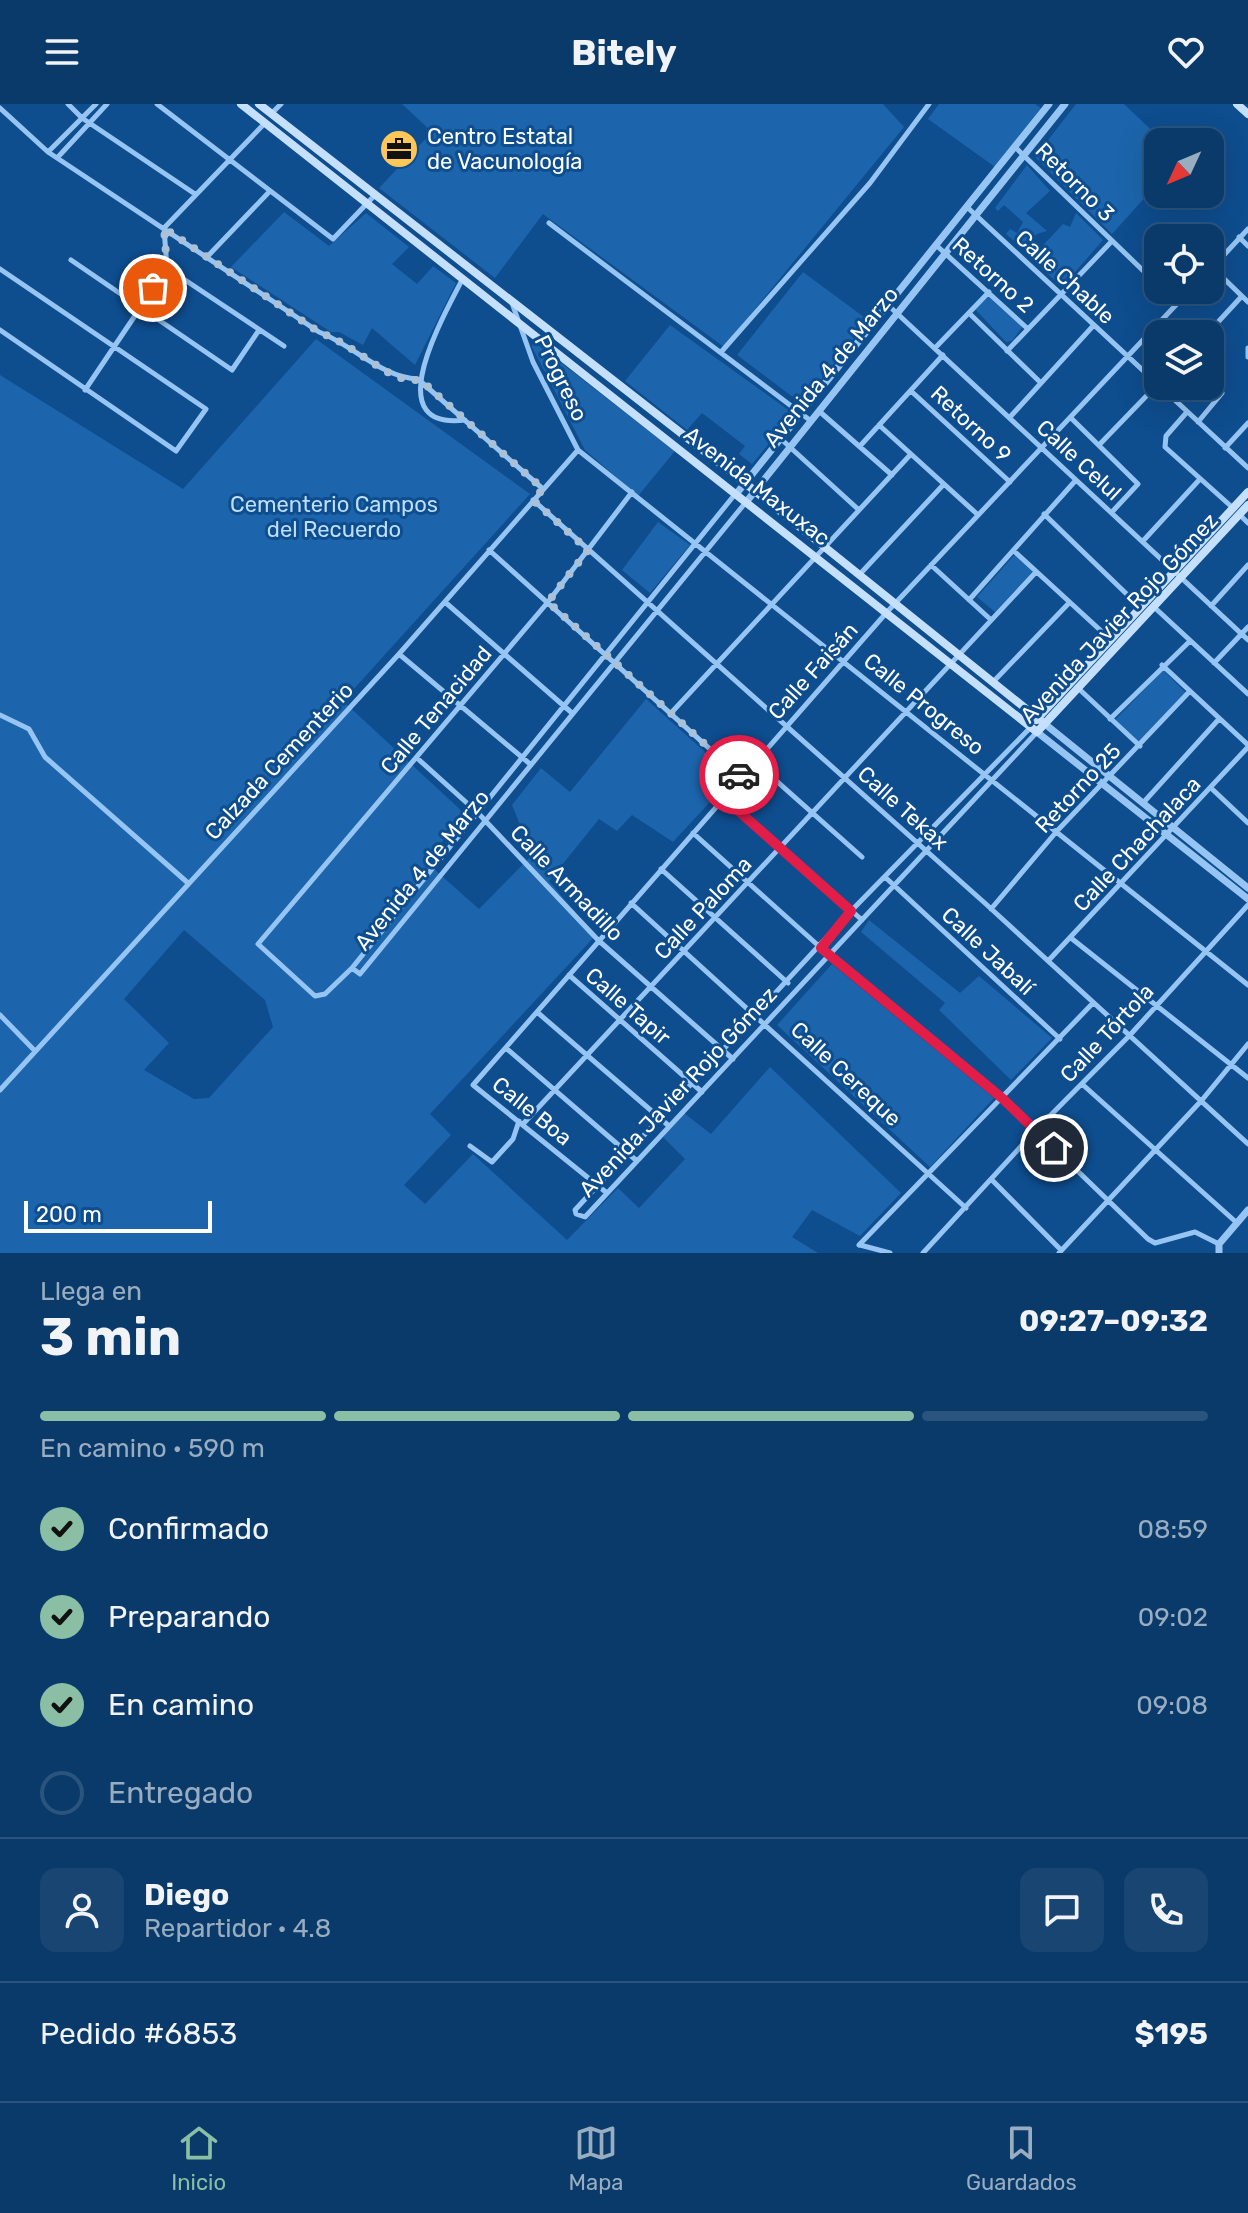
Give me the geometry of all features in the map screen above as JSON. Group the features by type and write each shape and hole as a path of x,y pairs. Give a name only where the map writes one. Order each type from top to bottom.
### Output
{"main road":[{"name":"Avenida Maxuxac","path":"241,104 1034,730"},
{"name":"Avenida Maxuxac","path":"259,104 745,483 1042,721"},
{"path":"1237,104 1248,114"},
{"name":"Avenida Javier Rojo Gómez","path":"1042,721 1078,688 1141,608 1178,574 1236,511 1248,492"},
{"name":"Avenida Javier Rojo Gómez","path":"1236,511 1248,505"},
{"name":"Avenida Javier Rojo Gómez","path":"1034,730 1114,643 1154,607 1178,574"},
{"path":"1009,710 1015,700"}],"street":[{"path":"68,104 82,118 195,194"},
{"path":"48,152 96,104"},
{"path":"58,157 107,104"},
{"path":"157,104 333,239 375,195"},
{"path":"272,114 281,104"},
{"path":"722,351 870,183 929,104"},
{"name":"Avenida 4 de Marzo","path":"1049,104 352,968 360,974 747,501 1065,104"},
{"path":"0,108 48,152 319,332 343,341 399,379 418,379 543,489"},
{"path":"85,390 167,268 164,228 265,123"},
{"name":"Retorno 3","path":"1015,147 1144,272"},
{"path":"206,258 270,191"},
{"name":"Calle Chable","path":"967,207 1144,373"},
{"path":"549,223 811,421"},
{"path":"1224,254 1248,229"},
{"path":"1239,237 1248,246"},
{"name":"Retorno 3","path":"1007,351 1112,241"},
{"name":"Retorno 2","path":"936,245 1028,329"},
{"path":"71,260 232,370 259,330"},
{"path":"167,268 284,346"},
{"path":"0,269 206,409 176,451 0,330"},
{"path":"463,278 418,379 423,406 430,414 440,421 465,420"},
{"path":"1224,280 1248,302"},
{"path":"935,348 989,292"},
{"path":"1220,320 1242,296"},
{"name":"Progreso","path":"512,302 516,319 554,408 578,450"},
{"name":"Calle Faisán","path":"1161,320 1176,304"},
{"name":"Calle Celul","path":"888,305 1248,640"},
{"path":"970,314 1041,383"},
{"path":"1010,417 1093,326"},
{"name":"Calle Faisán","path":"473,1085 887,612 1144,339"},
{"path":"860,446 943,355"},
{"name":"Retorno 9","path":"911,391 1010,482"},
{"path":"1099,445 1144,398"},
{"name":"Calle Chable","path":"1174,400 1248,468"},
{"path":"1198,422 1216,400"},
{"path":"819,411 892,475"},
{"path":"1187,412 1163,441 1248,523"},
{"path":"1071,418 1138,484 1112,512"},
{"path":"1225,448 1248,423"},
{"path":"879,425 977,514"},
{"path":"781,439 859,510"},
{"name":"Calzada Cementerio","path":"0,1090 399,654 578,450"},
{"name":"Calle Progreso","path":"578,450 1248,985"},
{"path":"672,712 911,454"},
{"path":"1143,541 1200,479"},
{"path":"969,600 1036,529 1044,513 1076,480"},
{"path":"859,575 944,484"},
{"name":"Calle Tenacidad","path":"352,968 325,994 315,996 258,944 548,602 632,492"},
{"name":"Calle Tekax","path":"533,500 927,851 1248,1144"},
{"path":"1044,513 1141,608"},
{"path":"489,550 615,660 741,777"},
{"path":"1014,551 1114,643"},
{"path":"931,565 990,619"},
{"path":"1211,606 1248,565"},
{"name":"Calle Paloma","path":"470,1146 492,1162 513,1139 521,1122 651,988 1036,572"},
{"path":"445,602 572,713"},
{"path":"993,682 1069,603"},
{"path":"1154,607 1248,694"},
{"path":"1214,663 1248,627"},
{"path":"1110,719 1190,641"},
{"path":"399,654 530,764"},
{"path":"1162,665 1248,746"},
{"path":"1078,688 1140,746"},
{"name":"Retorno 25","path":"991,909 1057,831 1190,691"},
{"path":"0,715 29,729 45,757 188,883"},
{"path":"1143,803 1219,719"},
{"name":"Avenida Maxuxac","path":"1042,721 1248,888"},
{"name":"Avenida Maxuxac","path":"1034,730 1248,902"},
{"name":"Avenida Javier Rojo Gómez","path":"1034,730 927,851 585,1217 576,1214 575,1210 821,948 851,911 984,773 1034,730"},
{"path":"1064,753 1070,744"},
{"name":"Calle Chachalaca","path":"1048,961 1123,884 1248,746"},
{"name":"Calle Armadillo","path":"417,758 478,813 598,940 733,1059"},
{"path":"755,762 862,857"},
{"path":"1211,788 1247,819"},
{"path":"724,798 862,920"},
{"path":"693,833 821,948 1002,1098 1107,1201 1155,1243 1195,1232 1219,1249 1248,1210"},
{"path":"437,863 446,869"},
{"path":"661,869 788,983"},
{"name":"Calle Jabalí","path":"885,877 1060,1039"},
{"path":"407,900 415,906"},
{"name":"Calle Tórtola","path":"923,1253 1036,1130 1130,1035 1248,902"},
{"name":"Calle Cereque","path":"631,903 767,1023 966,1208"},
{"path":"379,934 387,940"},
{"path":"1071,938 1248,1078"},
{"name":"Calle Tapir","path":"569,975 702,1092"},
{"path":"890,1253 859,1245 1093,1003"},
{"path":"537,1012 669,1126"},
{"path":"0,1015 35,1051"},
{"path":"991,1179 1060,1252 1202,1100 1248,1044"},
{"path":"506,1048 637,1161"},
{"path":"1082,1084 1237,1223"},
{"name":"Calle Boa","path":"473,1085 607,1193"}],"green space":[{"path":"402,104 883,104 904,127 724,347 543,214 495,278 379,188 432,132"},
{"path":"939,104 1035,104 1041,108 995,167 928,119"},
{"path":"1076,104 1124,104 1149,128 1144,128 1144,199 1112,234 1035,157"},
{"path":"1027,165 1050,191 1026,213 1047,231 1037,234 1023,249 1006,234 1010,229 1017,233 1023,222 1004,205 998,211 995,208"},
{"path":"284,212 329,246 366,213 409,247 392,264 417,284 433,266 456,283 415,365 372,328 363,345 339,332 331,332 231,267"},
{"path":"1076,213 1103,240 1062,287 1031,258 1063,224 1070,227"},
{"path":"803,272 868,320 802,404 737,355"},
{"path":"991,294 1023,326 1012,341 1006,342 975,309"},
{"path":"670,325 794,414 752,464 739,454 745,446 702,413 687,430 625,381"},
{"name":"Cementerio Campos del Recuerdo","path":"316,339 530,494 343,701 465,814 426,862 479,909 532,855 512,805 541,768 570,792 646,699 733,777 673,842 632,815 617,831 599,819 549,881 595,936 430,1114 451,1135 404,1185 425,1204 473,1154 567,1240 618,1188 639,1208 685,1159 663,1137 684,1113 711,1134 770,1067 901,1193 860,1236 812,1210 792,1237 818,1253 0,1253 0,375 183,489","holes":["184,930 265,1000 273,1027 209,1098 194,1099 144,1070 169,1043 124,999"]},
{"path":"533,341 675,451 638,496 585,450 532,347"},
{"path":"658,522 690,545 650,593 622,570"},
{"path":"1016,553 1033,571 995,612 977,597"},
{"path":"1163,670 1186,693 1138,742 1115,720"},
{"path":"869,920 960,993 979,976 1052,1038 1011,1080 939,1010 945,1003 861,932"},
{"path":"832,964 994,1098 930,1167 777,1025"}],"way so far":[{"path":"153,288 167,268 164,228 319,332 343,341 399,379 418,379 425,384 543,489 533,500 588,550 548,602 739,775"}],"place":[{"name":"Centro Estatal de Vacunología","path":"399,149"}],"route":[{"path":"739,775 741,777 724,798 851,911 821,948 1002,1098 1054,1148"}]}
